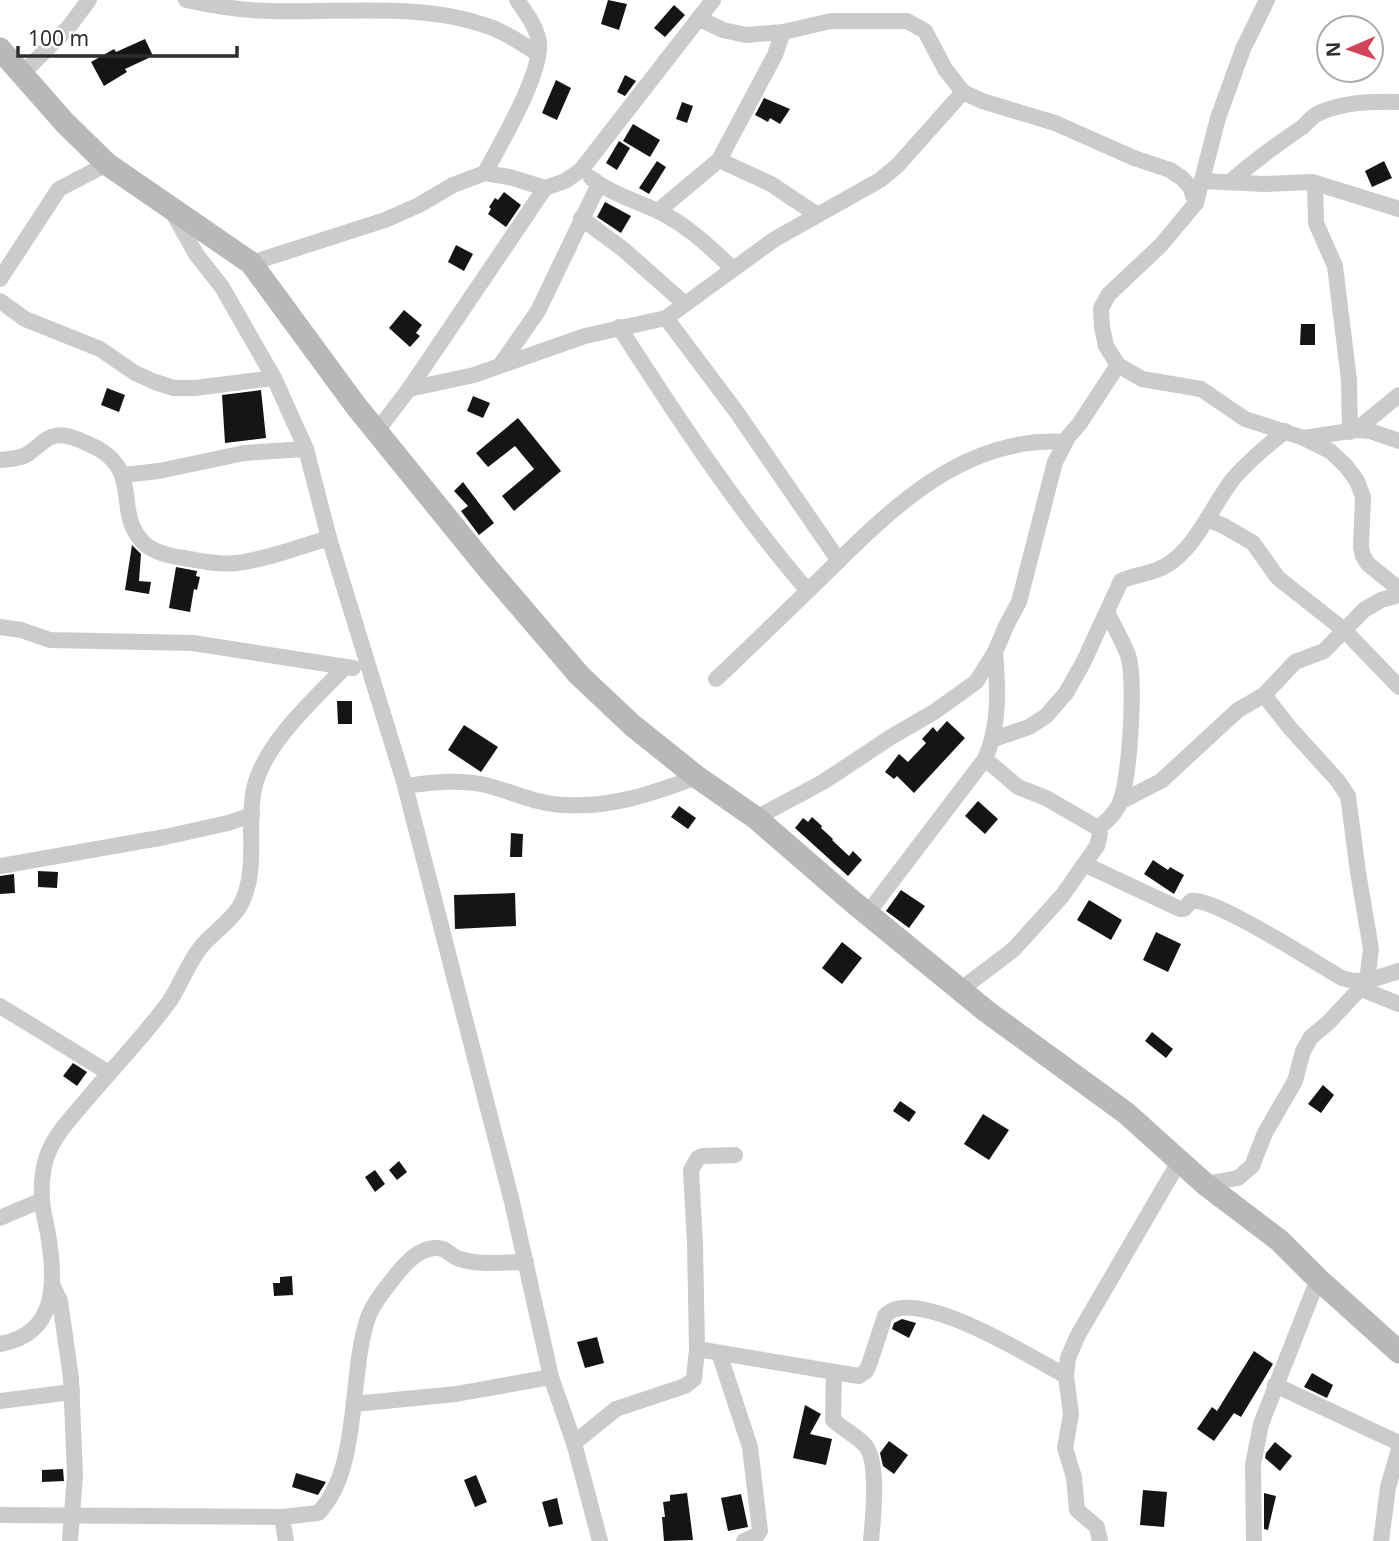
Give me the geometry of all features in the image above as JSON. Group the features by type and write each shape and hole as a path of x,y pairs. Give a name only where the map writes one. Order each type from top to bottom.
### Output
{"street":[{"path":"21,75 68,28 89,0"},
{"path":"186,0 217,7 270,11 388,11 463,19 505,33 538,54"},
{"path":"485,173 533,74 538,54 539,43 533,23 517,0"},
{"path":"251,262 385,220 419,205 453,185 485,173 545,188 565,181 581,170 713,0"},
{"path":"1267,0 1243,49 1218,118 1196,203 1161,244 1116,285 1104,301 1101,308 1106,346 1118,365 1142,379 1201,388 1245,419 1304,438 1330,451 1357,481 1363,497 1363,556 1368,564 1399,589"},
{"path":"700,19 723,30 746,35 783,32 831,21 907,21 925,31 945,69 963,92 982,101 1055,123 1134,158 1170,170 1190,187 1196,203"},
{"path":"659,211 719,160 761,83 783,32"},
{"path":"0,50 65,123 107,164 251,262 377,431 489,570 579,675 632,725 696,777 756,818 867,914 986,1011 1126,1113 1205,1184 1280,1241 1399,1352"},
{"path":"409,389 474,375 560,344 619,327 666,318 732,268 816,214 880,180 898,165 963,92"},
{"path":"1230,181 1277,143 1304,126 1314,115 1377,101 1399,103"},
{"path":"719,160 771,184 816,214"},
{"path":"0,279 59,189 107,164"},
{"path":"581,170 599,184 659,211 699,237 732,268"},
{"path":"1203,181 1315,183 1399,209"},
{"path":"1315,183 1316,223 1335,266 1353,431"},
{"path":"499,366 538,311 599,184"},
{"path":"377,431 409,389 545,188"},
{"path":"171,207 196,254 222,287 274,378 306,449 329,538 405,786 526,1262 551,1377 574,1443 600,1541"},
{"path":"581,218 624,250 685,304"},
{"path":"0,301 26,319 100,349 135,373 174,388 274,378"},
{"path":"666,318 738,414 839,561"},
{"path":"619,327 771,548 808,591"},
{"path":"756,818 823,782 975,682 995,652 1019,602 1055,462 1065,442 1118,365"},
{"path":"1353,431 1399,395"},
{"path":"994,739 1029,727 1046,716 1072,683 1121,581 1154,572 1170,564 1186,548 1232,480 1285,431"},
{"path":"1304,438 1370,431 1399,441"},
{"path":"0,460 14,459 26,454 41,441 55,435 68,436 109,455 123,475 135,532 152,549 171,556 234,563 329,538"},
{"path":"716,679 902,501 977,456 1028,442 1065,442"},
{"path":"123,475 159,471 244,453 306,449"},
{"path":"1207,519 1253,543 1289,588 1344,630 1399,687"},
{"path":"1120,802 1161,781 1238,710 1264,695 1296,662 1324,650 1373,604 1399,596"},
{"path":"1098,828 1110,820 1120,802 1130,748 1131,671 1128,657 1107,612"},
{"path":"0,627 21,630 50,640 157,640 193,643 369,669"},
{"path":"867,914 985,759 994,739 998,677 995,652"},
{"path":"0,1344 22,1338 42,1322 48,1306 52,1283 49,1236 41,1200 49,1151 68,1122 169,1001 199,949 241,905 249,881 254,789 269,754 298,717 345,667"},
{"path":"1264,695 1297,737 1339,781 1348,796 1371,949 1363,985"},
{"path":"960,990 1013,950 1062,896 1086,865 1097,846 1100,834 1098,828 1045,798 1018,787 985,759"},
{"path":"405,786 456,782 480,784 527,799 563,805 601,805 696,777"},
{"path":"0,866 165,837 228,824 252,815"},
{"path":"1086,865 1180,909 1184,909 1191,901 1200,901 1248,922 1342,978 1363,985 1399,1004"},
{"path":"1205,1184 1238,1178 1252,1166 1265,1133 1295,1081 1306,1044 1363,985 1399,971"},
{"path":"0,1006 109,1073"},
{"path":"574,1443 616,1409 690,1383 695,1374 697,1349 691,1170 692,1165 703,1156 735,1155"},
{"path":"1100,1541 1097,1527 1077,1510 1074,1478 1065,1448 1071,1414 1066,1376 1068,1358 1078,1335 1180,1160"},
{"path":"0,1218 41,1200"},
{"path":"0,1516 282,1517 318,1513 331,1498 341,1472 369,1314 378,1298 406,1263 421,1251 432,1248 444,1248 456,1257 481,1262 526,1262"},
{"path":"1254,1541 1253,1465 1261,1424 1318,1279"},
{"path":"52,1283 62,1312 72,1392 75,1475 70,1541"},
{"path":"697,1349 855,1376 866,1371 885,1316 889,1311 902,1306 970,1324 1066,1376"},
{"path":"719,1353 750,1447 755,1478 760,1531 744,1541"},
{"path":"834,1372 833,1420 864,1444 870,1454 875,1491 871,1541"},
{"path":"354,1404 456,1395 551,1377"},
{"path":"1275,1385 1399,1443"},
{"path":"0,1401 72,1392"},
{"path":"1381,1541 1388,1487 1399,1449"},
{"path":"282,1517 286,1541"}],"building":[{"path":"608,0 627,4 619,30 601,24"},
{"path":"674,5 685,15 665,37 654,28"},
{"path":"145,39 153,56 125,69 127,72 104,86 91,62 114,49 116,52"},
{"path":"625,75 636,81 625,96 617,92"},
{"path":"556,80 571,88 557,120 542,113"},
{"path":"764,98 790,109 780,124 770,118 768,122 755,115"},
{"path":"682,102 693,106 687,123 676,119"},
{"path":"633,124 660,140 650,157 623,141"},
{"path":"619,141 630,148 617,170 606,163"},
{"path":"657,161 666,167 649,194 639,188"},
{"path":"1384,161 1392,178 1372,187 1365,171"},
{"path":"504,192 521,205 506,227 488,214 495,198 498,200"},
{"path":"605,202 631,216 621,233 597,217"},
{"path":"456,245 473,254 464,271 448,262"},
{"path":"404,310 422,325 416,333 420,336 410,347 389,328"},
{"path":"1301,324 1315,324 1315,345 1300,345"},
{"path":"107,388 125,395 119,412 101,405"},
{"path":"261,390 266,438 225,443 222,395"},
{"path":"473,396 490,403 483,418 467,411"},
{"path":"518,418 561,471 514,511 502,496 534,469 515,446 488,467 476,453"},
{"path":"463,482 494,523 479,535 461,511 468,506 454,491"},
{"path":"132,545 141,554 139,581 151,582 149,594 125,590"},
{"path":"176,567 197,571 196,576 200,577 197,590 194,589 190,612 169,608"},
{"path":"337,701 352,701 352,724 338,724"},
{"path":"947,721 965,738 914,793 897,776 894,779 885,772 899,754 908,762 926,743 922,739 933,727 937,732"},
{"path":"464,725 498,747 481,772 448,750"},
{"path":"978,801 998,819 985,834 965,816"},
{"path":"679,806 696,818 688,829 671,817"},
{"path":"812,817 849,856 853,851 862,860 848,876 795,828 803,818 808,822"},
{"path":"511,833 523,834 522,857 510,857"},
{"path":"1153,860 1168,870 1170,867 1184,875 1174,894 1144,874"},
{"path":"38,871 58,872 57,888 38,887"},
{"path":"14,874 15,893 0,894 0,876"},
{"path":"901,890 925,906 909,928 886,911"},
{"path":"515,893 516,926 455,929 454,895"},
{"path":"1089,900 1122,920 1111,940 1077,920"},
{"path":"1156,932 1181,944 1168,972 1143,960"},
{"path":"842,942 862,958 842,984 822,968"},
{"path":"1152,1032 1173,1049 1166,1058 1145,1041"},
{"path":"73,1063 87,1072 77,1086 63,1076"},
{"path":"1323,1085 1334,1095 1321,1113 1308,1104"},
{"path":"900,1101 916,1112 909,1122 893,1111"},
{"path":"983,1114 1009,1130 989,1160 964,1144"},
{"path":"399,1161 407,1172 397,1180 389,1170"},
{"path":"375,1170 385,1184 375,1192 365,1177"},
{"path":"292,1276 293,1295 274,1296 273,1283 280,1283 280,1277"},
{"path":"902,1319 916,1323 909,1338 892,1329 894,1323"},
{"path":"597,1337 604,1363 585,1368 577,1342"},
{"path":"1254,1351 1273,1364 1241,1417 1234,1413 1214,1441 1197,1429 1212,1407 1217,1411"},
{"path":"1312,1373 1333,1385 1327,1398 1304,1387"},
{"path":"805,1405 821,1414 810,1434 832,1439 826,1465 793,1458"},
{"path":"889,1441 908,1455 894,1474 883,1466 880,1453"},
{"path":"1275,1442 1292,1456 1280,1471 1265,1458"},
{"path":"63,1469 64,1481 42,1482 42,1470"},
{"path":"296,1473 326,1482 318,1495 292,1487"},
{"path":"476,1475 487,1502 475,1507 464,1480"},
{"path":"1143,1490 1167,1492 1164,1527 1140,1525"},
{"path":"687,1493 693,1540 664,1541 663,1502 670,1501 670,1495"},
{"path":"1264,1493 1276,1496 1268,1530 1264,1529"},
{"path":"741,1494 748,1527 728,1531 721,1498"},
{"path":"557,1498 563,1524 549,1527 542,1502"}]}
